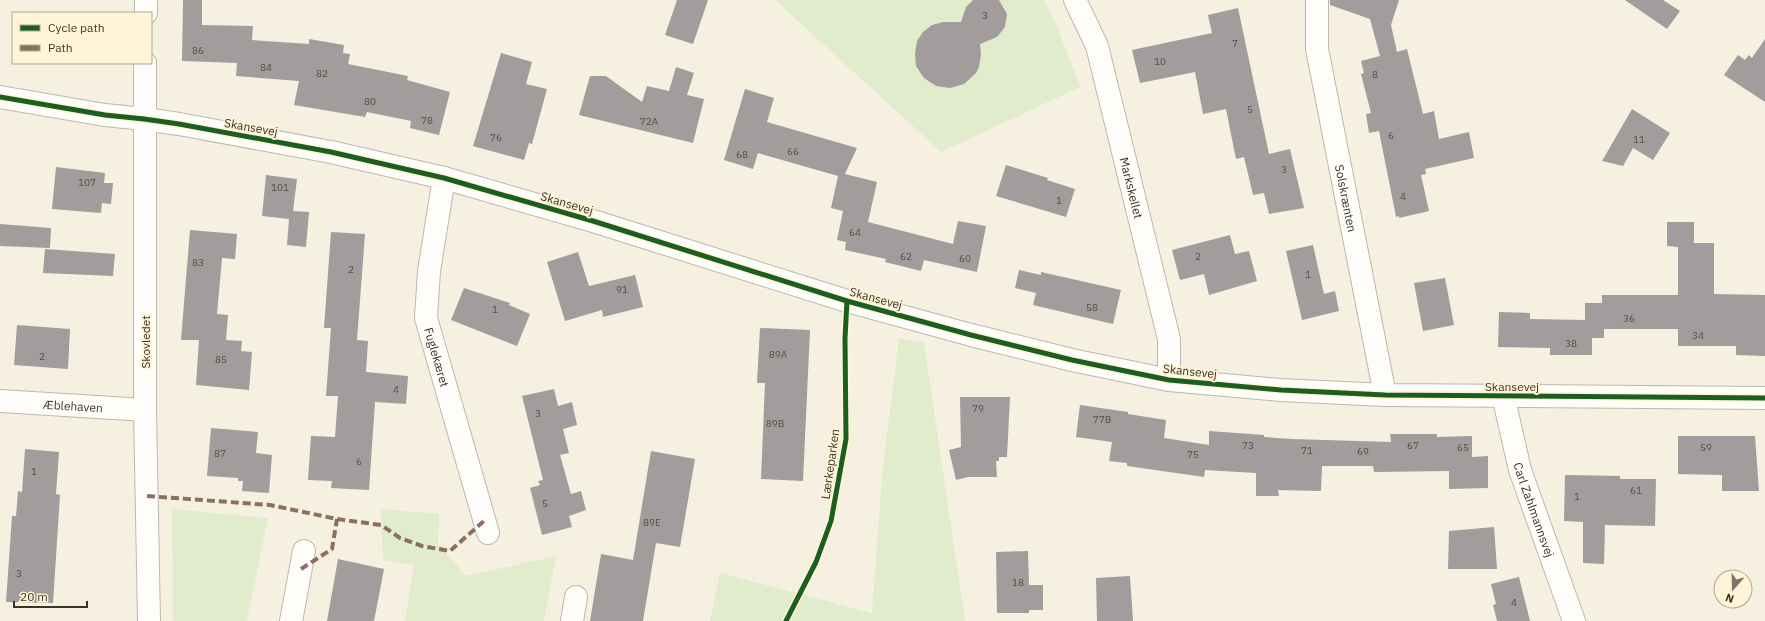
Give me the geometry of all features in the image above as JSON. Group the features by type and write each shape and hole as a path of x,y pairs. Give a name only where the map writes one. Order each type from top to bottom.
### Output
{"street":[{"path":"146,0 146,12"},
{"name":"Markskellet","path":"1076,0 1098,46 1169,339 1169,380"},
{"name":"Solskrænten","path":"1318,0 1318,49 1385,395"},
{"name":"Skovledet","path":"145,64 145,410 149,621"},
{"name":"Skansevej","path":"0,97 104,115 144,118 332,152 444,178 608,226 847,301 971,335 1064,358 1169,380 1281,390 1385,395 1765,398"},
{"name":"Fuglekæret","path":"444,178 429,271 426,318 488,533"},
{"name":"Carl Zahlmannsvej","path":"1503,395 1520,470 1574,621"},
{"name":"Æblehaven","path":"0,401 145,410"},
{"path":"291,621 304,551"},
{"path":"572,621 576,597"}],"green space":[{"path":"775,0 1044,0 1057,26 1080,87 941,152"},
{"path":"899,338 924,343 965,621 710,621 720,573 872,613 883,465"},
{"path":"172,509 268,518 247,621 173,621"},
{"path":"381,509 439,514 438,544 466,576 556,556 544,621 405,621 414,565 383,560"}],"building":[{"path":"183,0 202,0 202,25 253,26 252,40 309,44 309,39 344,45 343,53 350,54 348,64 408,76 407,80 450,92 439,135 410,128 411,121 367,112 365,117 294,105 299,81 236,76 237,63 182,61"},
{"path":"677,0 708,0 693,44 665,35"},
{"path":"973,0 999,0 1007,14 1005,27 997,37 980,44 981,55 979,67 976,73 964,84 950,88 936,86 924,78 916,66 915,54 917,41 923,32 932,25 943,22 961,22 966,7"},
{"path":"1330,0 1399,0 1391,25 1397,52 1407,49 1423,114 1434,111 1439,139 1469,132 1474,158 1425,169 1426,174 1421,175 1429,211 1399,218 1399,216 1396,217 1379,131 1369,133 1366,114 1371,113 1361,74 1364,73 1361,61 1380,56 1370,19 1330,5"},
{"path":"1625,0 1663,0 1680,11 1667,29"},
{"path":"1238,8 1269,154 1290,149 1304,208 1269,214 1264,193 1253,195 1244,157 1236,159 1226,109 1203,114 1195,72 1140,83 1132,50 1212,33 1208,15"},
{"path":"1765,39 1765,102 1724,75 1738,55 1745,60 1749,55 1752,58"},
{"path":"501,53 532,62 526,84 547,89 532,144 529,143 524,160 473,146"},
{"path":"676,67 694,73 687,95 704,99 693,143 579,115 590,76 606,76 642,102 647,86 669,91"},
{"path":"745,89 774,98 767,122 857,148 845,174 877,182 868,222 953,244 958,221 986,226 977,272 924,260 921,271 885,262 886,259 845,250 846,242 837,240 843,211 831,208 838,176 758,153 753,169 724,160"},
{"path":"1632,109 1670,133 1653,160 1633,148 1623,166 1602,161"},
{"path":"1006,165 1048,178 1047,180 1075,189 1066,217 996,196"},
{"path":"56,167 105,173 104,183 113,183 111,204 102,203 101,213 52,209"},
{"path":"266,175 297,179 293,211 309,212 306,247 287,245 289,219 262,216"},
{"path":"1667,222 1694,222 1694,243 1714,243 1714,294 1765,295 1765,356 1736,355 1736,346 1678,346 1678,329 1604,329 1604,338 1592,338 1592,355 1550,355 1550,348 1498,347 1499,312 1530,313 1530,319 1585,320 1585,303 1602,303 1602,295 1678,295 1678,247 1667,246"},
{"path":"0,224 51,228 50,248 0,246"},
{"path":"190,230 237,234 235,259 222,258 217,314 228,315 226,340 242,341 241,351 252,352 249,390 196,385 199,340 181,340"},
{"path":"331,232 365,234 357,340 368,341 366,372 408,376 406,404 375,402 369,490 331,488 332,481 308,480 311,436 335,437 338,396 326,396 331,328 324,328"},
{"path":"1230,235 1235,254 1249,251 1257,281 1209,295 1204,274 1180,280 1172,250"},
{"path":"1313,245 1324,294 1335,291 1339,311 1302,320 1286,251"},
{"path":"45,249 115,254 113,276 43,273"},
{"path":"578,252 589,286 635,275 643,307 603,317 602,310 565,321 547,262"},
{"path":"1019,270 1041,275 1041,272 1121,290 1113,324 1033,305 1036,293 1015,288"},
{"path":"1445,278 1454,325 1423,331 1414,283"},
{"path":"464,288 510,303 509,305 530,314 517,346 451,320"},
{"path":"17,325 70,329 68,369 14,365"},
{"path":"760,328 810,330 803,481 761,479 765,383 757,383"},
{"path":"554,389 558,406 572,402 577,425 563,429 569,453 560,455 571,494 581,491 586,510 569,516 572,527 542,535 530,488 540,485 538,481 543,480 522,396"},
{"path":"960,397 1010,397 1007,457 999,457 999,461 996,461 997,477 968,477 956,480 949,450 961,447"},
{"path":"1080,405 1128,412 1128,414 1166,420 1164,438 1209,445 1209,431 1264,435 1264,437 1292,439 1391,442 1390,434 1437,434 1437,437 1472,436 1472,457 1488,456 1488,488 1449,489 1449,471 1374,472 1373,466 1322,466 1321,491 1278,490 1279,496 1256,496 1256,473 1205,470 1204,477 1127,466 1127,463 1109,461 1112,442 1076,437"},
{"path":"211,428 258,432 256,453 272,455 269,493 242,491 243,481 238,481 238,478 207,476"},
{"path":"1678,436 1755,436 1759,491 1722,491 1722,475 1678,474"},
{"path":"25,449 59,452 56,494 60,495 53,603 6,602 12,516 16,516 18,491 22,492"},
{"path":"651,451 695,459 680,547 656,543 643,621 590,621 601,554 633,560"},
{"path":"1565,475 1620,476 1620,479 1656,479 1655,526 1605,525 1604,564 1583,563 1583,522 1564,521"},
{"path":"1494,527 1497,569 1448,569 1449,531"},
{"path":"1028,551 1029,585 1043,585 1043,610 1029,610 1029,613 997,613 996,552"},
{"path":"338,559 384,569 374,621 327,621"},
{"path":"1130,576 1133,621 1097,621 1096,578"},
{"path":"1519,577 1530,621 1497,621 1493,605 1496,604 1491,584"}],"marked path":[{"path":"147,496 270,505 337,519 381,525 400,538 422,546 450,551 485,520"},
{"path":"301,569 332,549 337,519"}],"cycle path":[{"path":"0,97 105,115 179,124 331,152 444,178 593,221 847,301 971,335 1072,360 1169,380 1281,390 1385,395 1765,398"},
{"name":"Lærkeparken","path":"786,621 816,562 831,521 846,439 845,338 847,301"}]}
